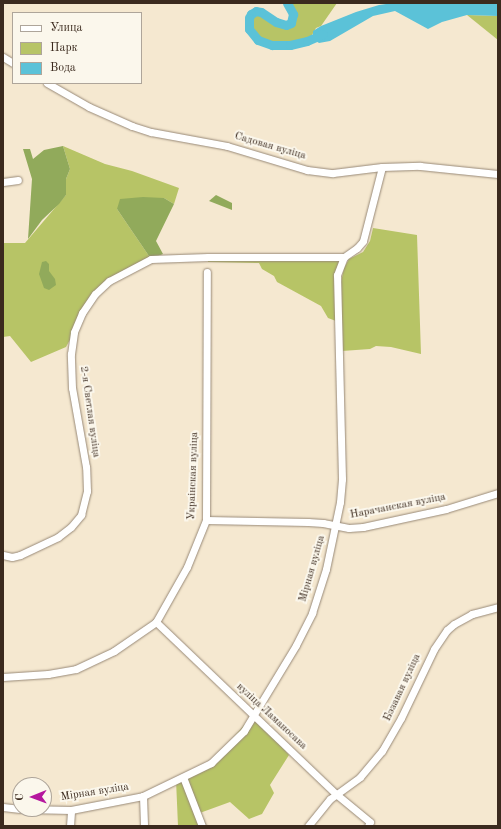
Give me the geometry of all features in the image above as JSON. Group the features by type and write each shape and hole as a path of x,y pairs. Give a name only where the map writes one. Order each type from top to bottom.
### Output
{"street":[{"path":"3,57 12,62"},
{"name":"Садовая вуліца","path":"49,84 114,119 151,132 227,146 322,172 333,173 382,167 420,166 498,174"},
{"path":"344,257 357,248 363,241 382,167"},
{"path":"3,182 18,180"},
{"name":"2-я Светлая вуліца","path":"3,555 12,557 20,555 58,537 71,527 81,515 87,491 86,467 72,388 71,354 74,332 82,313 95,294 110,281 151,259 208,257 344,257"},
{"name":"Мірная вуліца","path":"52,810 71,810 143,796 211,763 244,731 296,645 312,613 326,569 336,526 342,479 336,288 338,267 344,257"},
{"name":"Украінская вуліца","path":"3,677 48,674 89,664 132,640 156,622 187,567 206,520 207,272"},
{"name":"Нарачанская вуліца","path":"206,520 308,522 349,528 363,527 413,517 498,493"},
{"name":"Бэзавая вуліца","path":"308,826 324,805 336,794 360,777 382,751 401,718 434,649 447,630 454,624 472,614 498,607"},
{"name":"вуліца Ламаносава","path":"156,622 336,794 371,825"},
{"path":"183,777 202,826"},
{"path":"143,796 144,826"},
{"path":"70,826 71,810"}],"green space":[{"path":"287,3 337,3 321,26 316,28 312,35 313,39 299,44 280,46 264,43 258,40 249,29 249,18 251,14 256,11 261,12 276,22 286,25 291,23 293,14"},
{"path":"467,15 498,16 498,40"},
{"path":"63,146 105,164 132,171 179,188 174,204 164,198 117,209 151,259 130,269 95,294 66,347 31,362 10,336 3,337 3,243 25,243 66,195 66,179 70,169"},
{"path":"63,146 70,169 66,179 66,195 42,220 28,239 32,179 23,149 30,149 33,159 44,150"},
{"path":"216,195 232,203 232,210 209,201"},
{"path":"143,197 164,198 174,204 156,241 163,254 151,259 117,209 120,199"},
{"path":"373,228 417,235 421,354 391,347 376,346 370,349 342,351 340,287 344,268 349,259 363,252 370,241"},
{"path":"208,257 344,257 340,263 336,321 328,318 321,306 277,282 274,276 262,269 259,263 208,262"},
{"path":"46,261 49,264 49,271 55,279 56,285 49,290 44,288 39,274 42,262"},
{"path":"253,715 289,755 270,785 274,793 262,814 249,819 230,802 197,814 202,826 178,826 176,780 211,763"}],"water":[{"path":"393,3 498,4 498,16 467,15 442,22 428,29 395,11 373,16 330,41 319,43 313,39 313,31 321,26 356,12 379,5"}],"waterway":[{"path":"287,3 293,14 291,23 286,25 276,22 261,12 256,11 251,14 249,18 249,29 258,40 272,45 290,45 307,41 323,34"}]}
